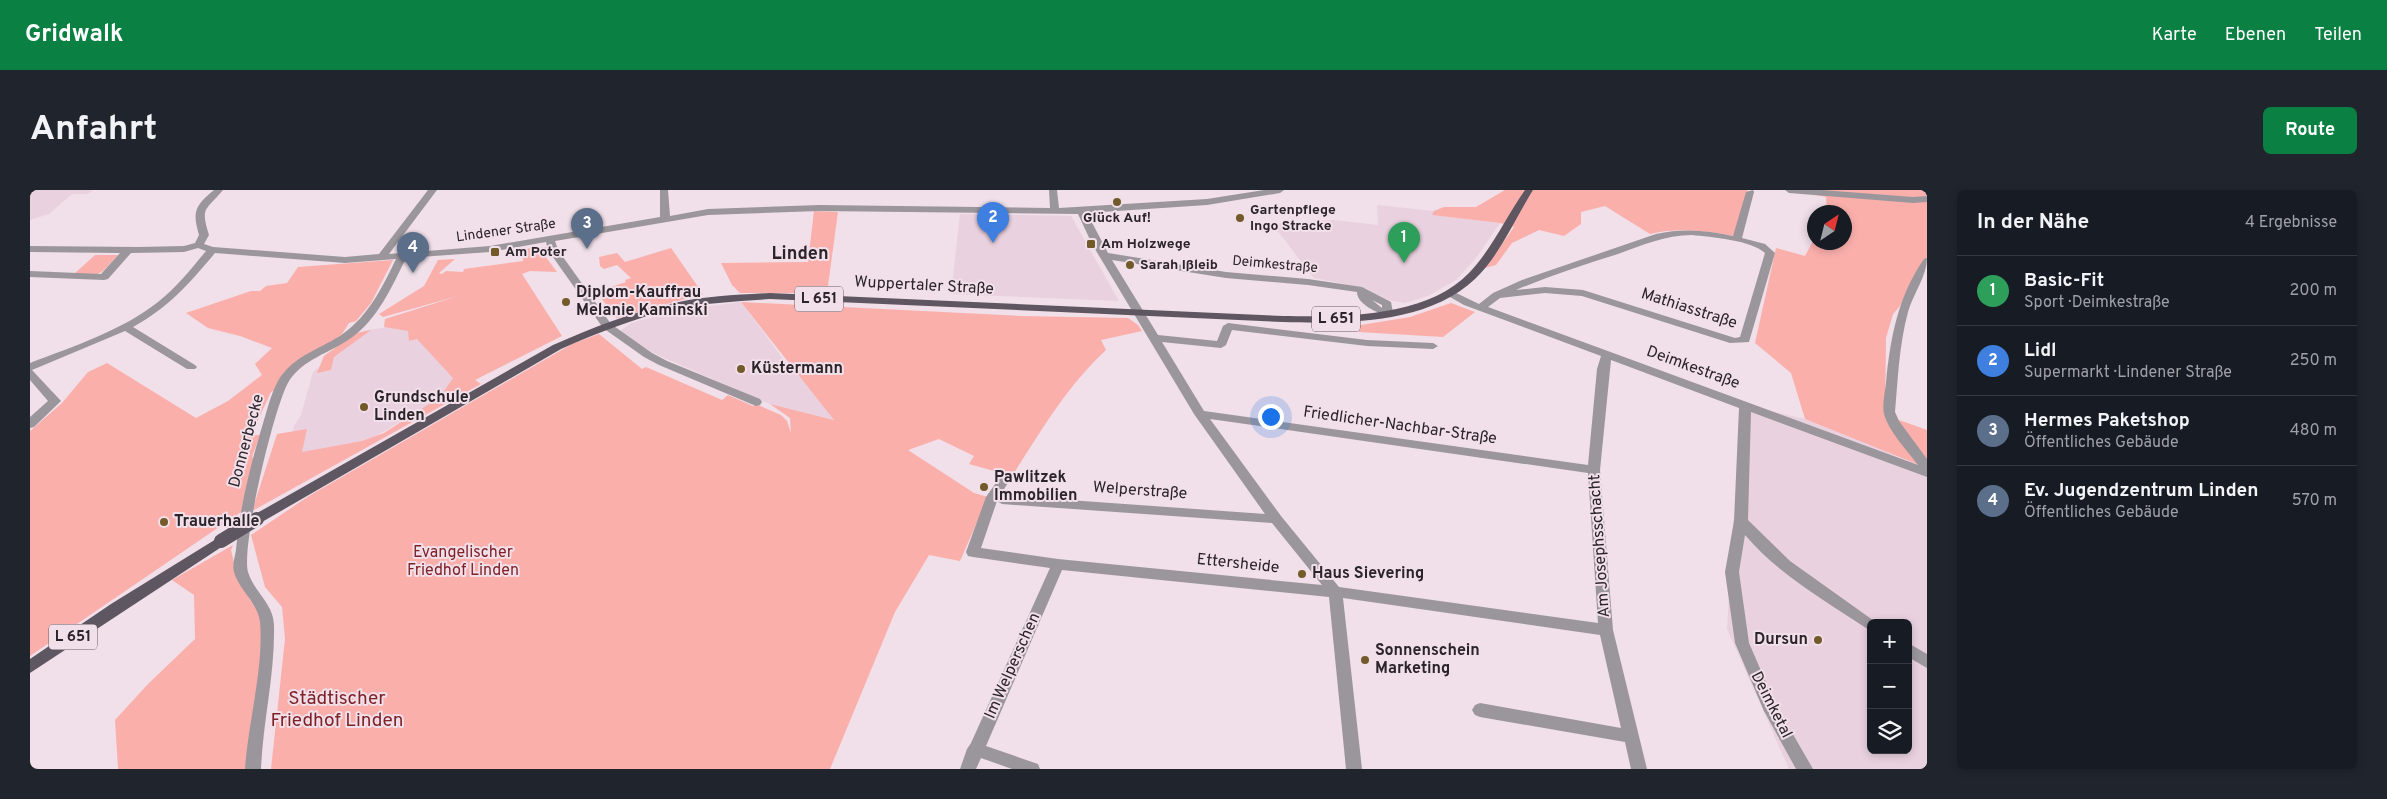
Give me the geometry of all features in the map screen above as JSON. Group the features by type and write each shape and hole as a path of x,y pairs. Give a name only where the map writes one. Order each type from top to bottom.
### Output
{"main road":[{"name":"Wuppertaler Straße","path":"30,667 116,608 221,540 557,347 607,326 692,303 770,296 1311,320 1364,317 1425,303 1448,293 1472,276 1529,190"}],"street":[{"path":"30,249 181,249 199,245 204,235 198,218 204,205 219,190"},
{"path":"382,257 411,216 433,190"},
{"path":"664,190 665,218"},
{"path":"1053,190 1055,211"},
{"name":"Lindener Straße","path":"199,245 212,250 337,260 476,250 550,240 665,218 708,212 768,208 1055,211 1143,209 1213,202 1280,190"},
{"path":"1789,190 1913,200 1927,199"},
{"path":"1736,239 1750,192"},
{"path":"1081,211 1105,256 1200,414 1276,519 1335,592 1354,769"},
{"name":"Mathiasstraße","path":"1481,308 1497,295 1518,284 1664,235 1697,233 1736,239 1764,247 1770,253 1745,340 1742,342 1583,292 1545,290 1497,295"},
{"path":"550,240 552,250 607,326 655,359 756,402"},
{"path":"30,274 104,277 128,250"},
{"path":"30,367 124,326 176,292 212,250"},
{"name":"Donnerbecke","path":"252,769 256,721 268,642 267,618 245,579 240,565 246,519 264,440 278,393 288,376 301,363 347,336 359,325 378,303 402,256"},
{"name":"Deimkestraße","path":"1105,256 1226,275 1353,289 1365,296 1376,309 1388,313"},
{"path":"1927,261 1910,294 1900,325 1889,412 1893,422 1927,468"},
{"name":"Deimkestraße","path":"1448,293 1481,308 1745,404 1927,473"},
{"path":"124,326 191,367"},
{"path":"1155,338 1221,345 1228,326 1367,343 1433,346"},
{"name":"Am Josephsschacht","path":"1607,353 1603,369 1594,470 1606,630 1638,769"},
{"path":"30,373 55,402 30,424"},
{"name":"Deimketal","path":"1745,404 1741,521 1732,572 1742,643 1769,706 1805,769"},
{"name":"Friedlicher-Nachbar-Straße","path":"1200,414 1594,470"},
{"name":"Ettersheide","path":"1004,480 992,498 973,552 1058,564 1335,592 1606,630"},
{"name":"Welperstraße","path":"1002,499 1276,519"},
{"path":"1741,521 1752,535 1782,563 1867,621"},
{"name":"Im Welperschen","path":"968,769 975,749 1058,564"},
{"path":"1912,652 1927,662"},
{"path":"1480,710 1631,736"},
{"path":"975,749 1032,769"}],"shaded area":[{"path":"30,190 93,190 88,194 72,194 49,214 30,220"},
{"path":"1377,205 1434,211 1432,215 1500,223 1476,258 1456,280 1428,296 1405,303 1388,300 1364,288 1314,278 1273,225 1333,220 1378,225"},
{"path":"960,214 1071,216 1119,301 951,294"},
{"name":"Küstermann","path":"741,302 784,360 802,378 835,420 770,404 651,352 620,331 631,323 681,310"},
{"name":"Grundschule Linden","path":"410,323 474,380 300,479 286,471 294,426 301,415 313,372 364,331"},
{"path":"1741,404 1805,419 1927,468 1927,769 1789,769 1727,629 1733,522 1742,483"}],"green space":[{"path":"1505,190 1748,190 1735,236 1682,230 1650,234 1605,206 1581,212 1581,224 1564,236 1539,230 1512,243 1496,265 1485,268 1514,227 1500,223 1432,215 1434,211 1444,207 1476,207"},
{"path":"1793,190 1927,190 1927,259 1921,266 1900,306 1893,314 1886,338 1885,415 1927,430 1927,468 1805,419 1791,373 1755,343 1776,248 1805,256 1808,250 1852,250 1852,205 1827,205 1826,197"},
{"path":"814,211 838,212 827,293 740,293 732,285 721,263 808,262"},
{"path":"547,247 545,256 557,272 530,271 522,274 562,336 475,380 481,384 252,511 277,434 307,429 302,452 362,441 384,433 440,397 453,378 417,339 409,341 408,331 384,327 385,319 458,296 383,317 379,314 424,286 438,260 455,259 439,273 442,274 446,271 463,272 464,269 523,261 522,249"},
{"path":"671,248 703,294 617,318 596,292 626,282 625,280 631,278 617,265 604,269 600,266 599,257 617,253 625,262"},
{"path":"95,255 118,255 99,273 90,275 74,274"},
{"path":"393,260 371,303 356,321 349,323 342,334 297,371 284,386 271,392 251,435 260,435 252,457 258,462 244,510 30,656 30,431 62,403 88,372 107,363 196,418 228,401 262,375 255,364 272,348 240,336 208,328 186,313 251,291 260,291 266,286 287,283 298,267"},
{"path":"741,302 1021,316 1128,318 1138,325 1142,331 1101,340 1106,350 1067,394 1012,476 969,464 974,456 939,439 908,450 974,493 988,497 960,561 929,555 895,612 830,769 271,769 285,639 282,607 265,587 251,535 309,496 572,344 599,334 642,369 646,367 722,400 728,395 781,415 787,421 791,433 790,418 770,404 834,420"},
{"path":"1451,303 1475,312 1443,337 1359,332 1355,326 1410,317"},
{"path":"371,330 334,357 331,370 317,373 324,356 356,333"},
{"path":"233,545 231,550 236,571 249,598 263,619 254,769 118,769 115,720 148,684 195,639 194,595 172,580"}],"place":[{"name":"Glück Auf!","path":"1117,202"},
{"name":"Gartenpflege Ingo Stracke","path":"1240,218"},
{"name":"Lidl","path":"993,243"},
{"name":"Am Holzwege","path":"1091,244"},
{"name":"Hermes Paketshop","path":"587,249"},
{"name":"Am Poter","path":"495,252"},
{"name":"Basic-Fit","path":"1404,263"},
{"name":"Sarah Ißleib","path":"1130,265"},
{"name":"Ev. Jugendzentrum Linden","path":"413,273"},
{"name":"Diplom-Kauffrau Melanie Kaminski","path":"566,302"},
{"name":"Küstermann","path":"741,369"},
{"name":"Grundschule Linden","path":"364,407"},
{"name":"Pawlitzek Immobilien","path":"984,487"},
{"name":"Trauerhalle","path":"164,522"},
{"name":"Haus Sievering","path":"1302,574"},
{"name":"Dursun","path":"1818,640"},
{"name":"Sonnenschein Marketing","path":"1365,660"}],"district":[{"name":"Linden","path":"800,254"}],"park label":[{"name":"Evangelischer Friedhof Linden","path":"463,562"},
{"name":"Städtischer Friedhof Linden","path":"337,710"}]}
